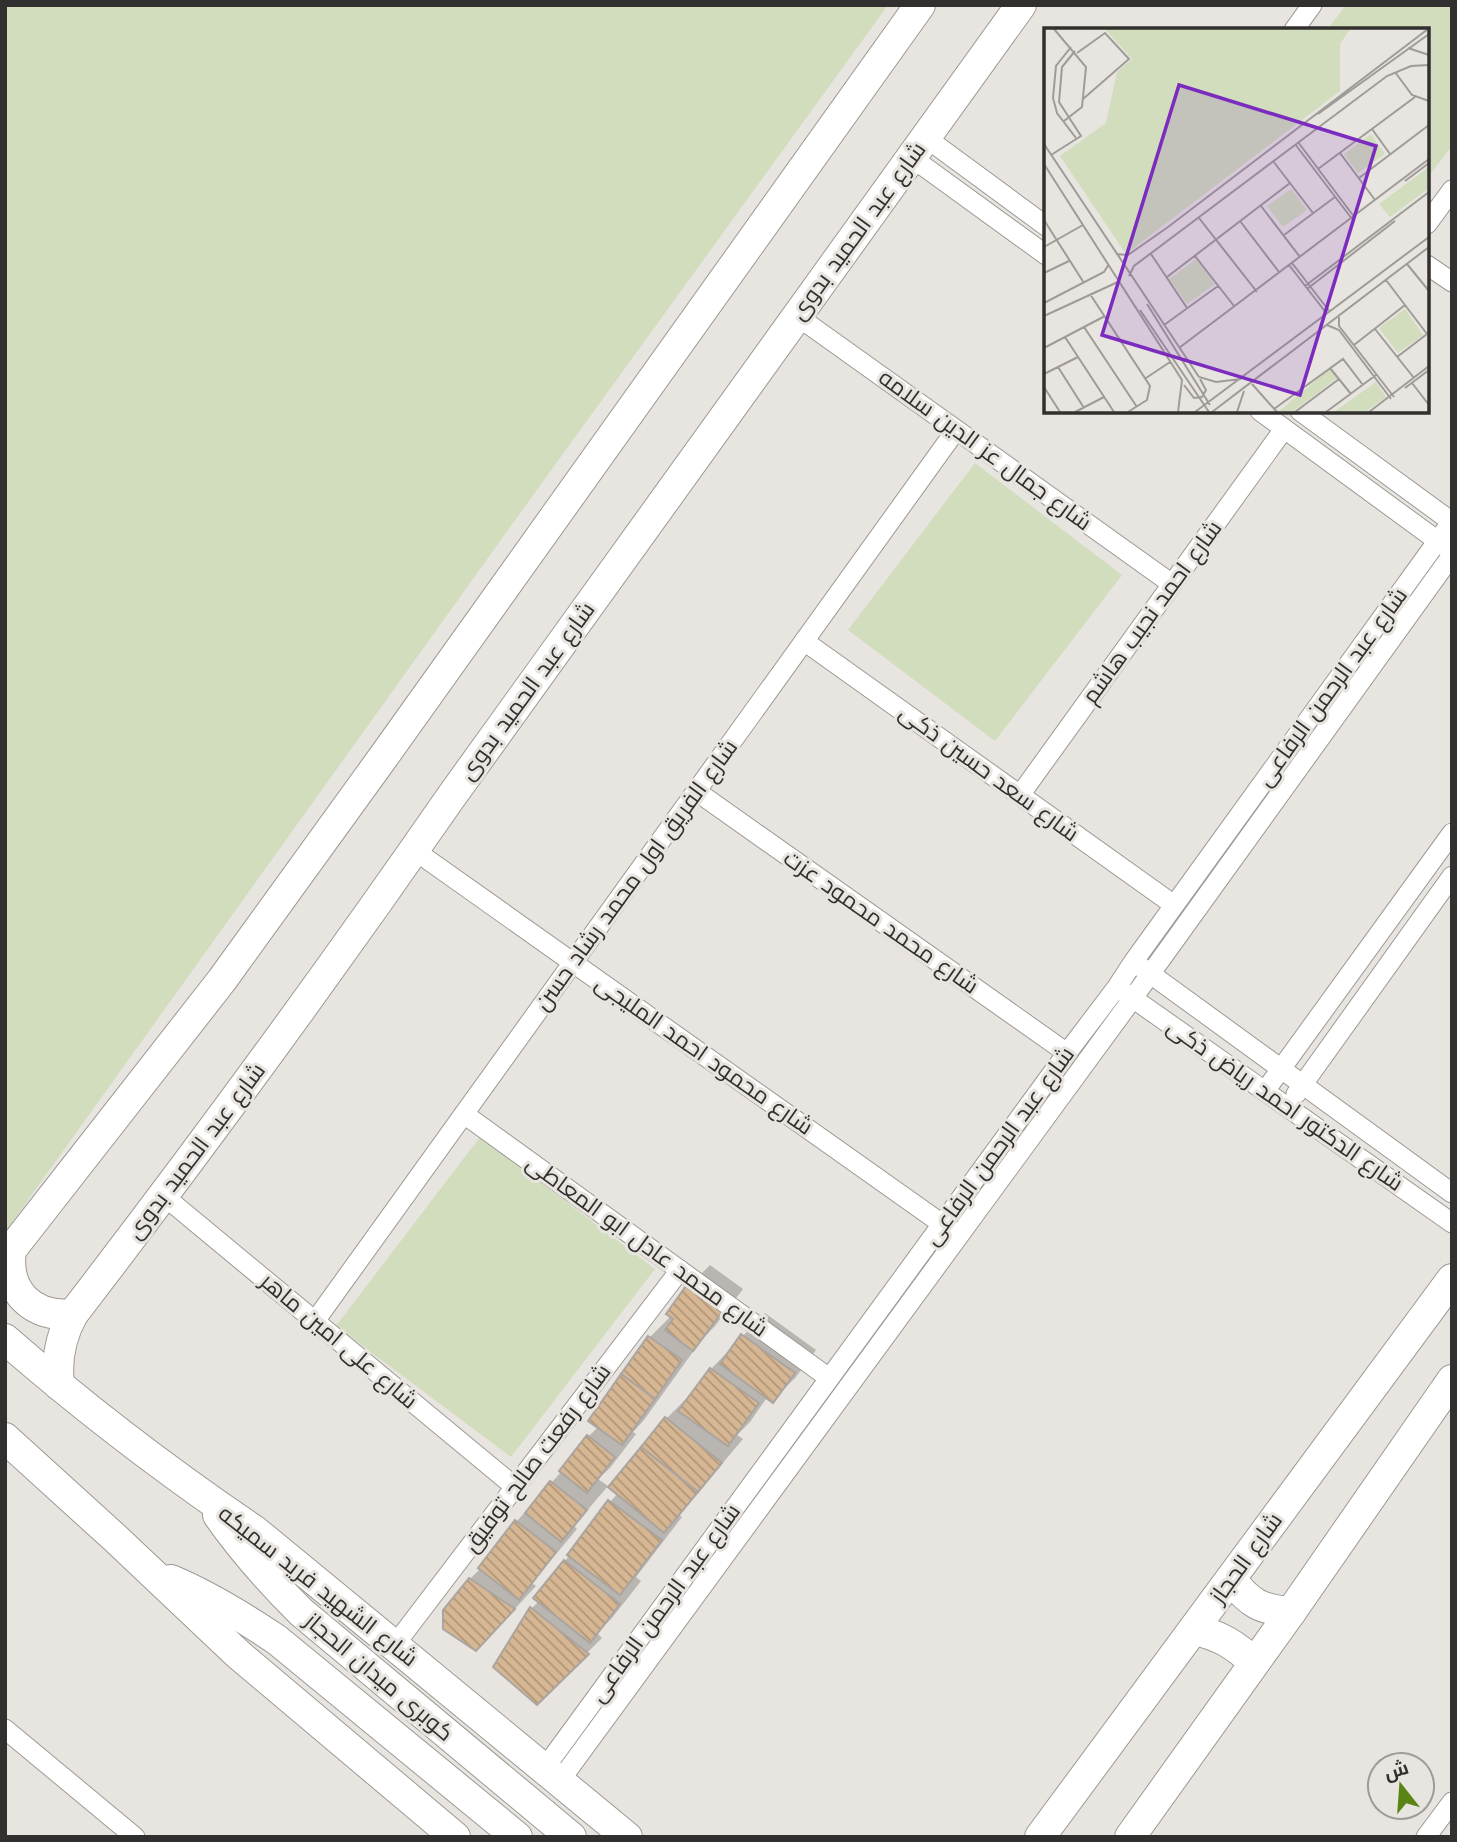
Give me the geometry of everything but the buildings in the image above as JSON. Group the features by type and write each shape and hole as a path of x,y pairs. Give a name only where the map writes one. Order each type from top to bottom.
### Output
{"main road":[{"path":"73,1314 42,1311 24,1299 13,1282 8,1252 222,980 920,5"},
{"name":"شارع عبد الحميد بدوى","path":"59,1385 59,1349 73,1314 164,1196 287,1028 1021,5"},
{"name":"شارع الحجاز","path":"1040,1837 1452,1279"},
{"name":"شارع الشهيد فريد سميكه","path":"5,1339 59,1385 207,1499 255,1531 627,1837"},
{"path":"1130,1837 1452,1380"},
{"path":"5,1438 239,1655 455,1837"},
{"name":"كوبرى ميدان الحجاز","path":"207,1499 266,1577 301,1612 571,1837"},
{"name":"كوبرى ميدان الحجاز","path":"148,1571 193,1590 278,1640 517,1837"},
{"path":"1231,1579 1242,1593 1256,1604 1273,1611 1291,1612"},
{"path":"1194,1630 1227,1640 1242,1650 1254,1663"}],"street":[{"path":"1295,28 1312,5"},
{"path":"918,147 1044,225"},
{"path":"918,147 1044,253"},
{"path":"1429,221 1452,190"},
{"path":"1429,266 1452,282"},
{"name":"شارع جمال عز الدين سلامه","path":"797,316 1172,584"},
{"path":"1263,413 1447,549"},
{"path":"1303,413 1452,521"},
{"name":"شارع احمد نجيب هاشم","path":"1020,795 1284,429"},
{"name":"شارع الفريق اول محمد رشاد حسن","path":"315,1321 956,430"},
{"name":"شارع عبد الرحمن الرفاعى","path":"552,1775 829,1378 1066,1053 1125,993 1151,974 1447,549 1452,521"},
{"name":"شارع عبد الرحمن الرفاعى","path":"552,1775 959,1236 1125,993 1134,961 1447,549"},
{"name":"شارع سعد حسين ذكى","path":"804,641 1174,905"},
{"name":"شارع محمد محمود عزت","path":"696,791 1066,1053"},
{"path":"1265,1091 1452,833"},
{"name":"شارع محمود احمد المليجى","path":"414,850 959,1236"},
{"path":"1287,1107 1452,876"},
{"name":"شارع الدكتور احمد رياض ذكى","path":"1134,961 1452,1193"},
{"name":"شارع الدكتور احمد رياض ذكى","path":"1125,993 1452,1223"},
{"name":"شارع محمد عادل ابو المعاطى","path":"464,1114 829,1378"},
{"name":"شارع على امين ماهر","path":"164,1196 515,1487"},
{"name":"شارع رفعت صالح توفيق","path":"394,1646 680,1270"},
{"path":"5,1729 135,1837"},
{"path":"1426,1837 1452,1802"}],"green space":[{"path":"5,5 888,5 5,1232"},
{"path":"1346,5 1452,5 1452,146 1429,175 1429,28 1329,28"},
{"path":"975,463 1122,575 995,741 848,630"},
{"path":"480,1137 655,1269 511,1457 336,1326"}]}
